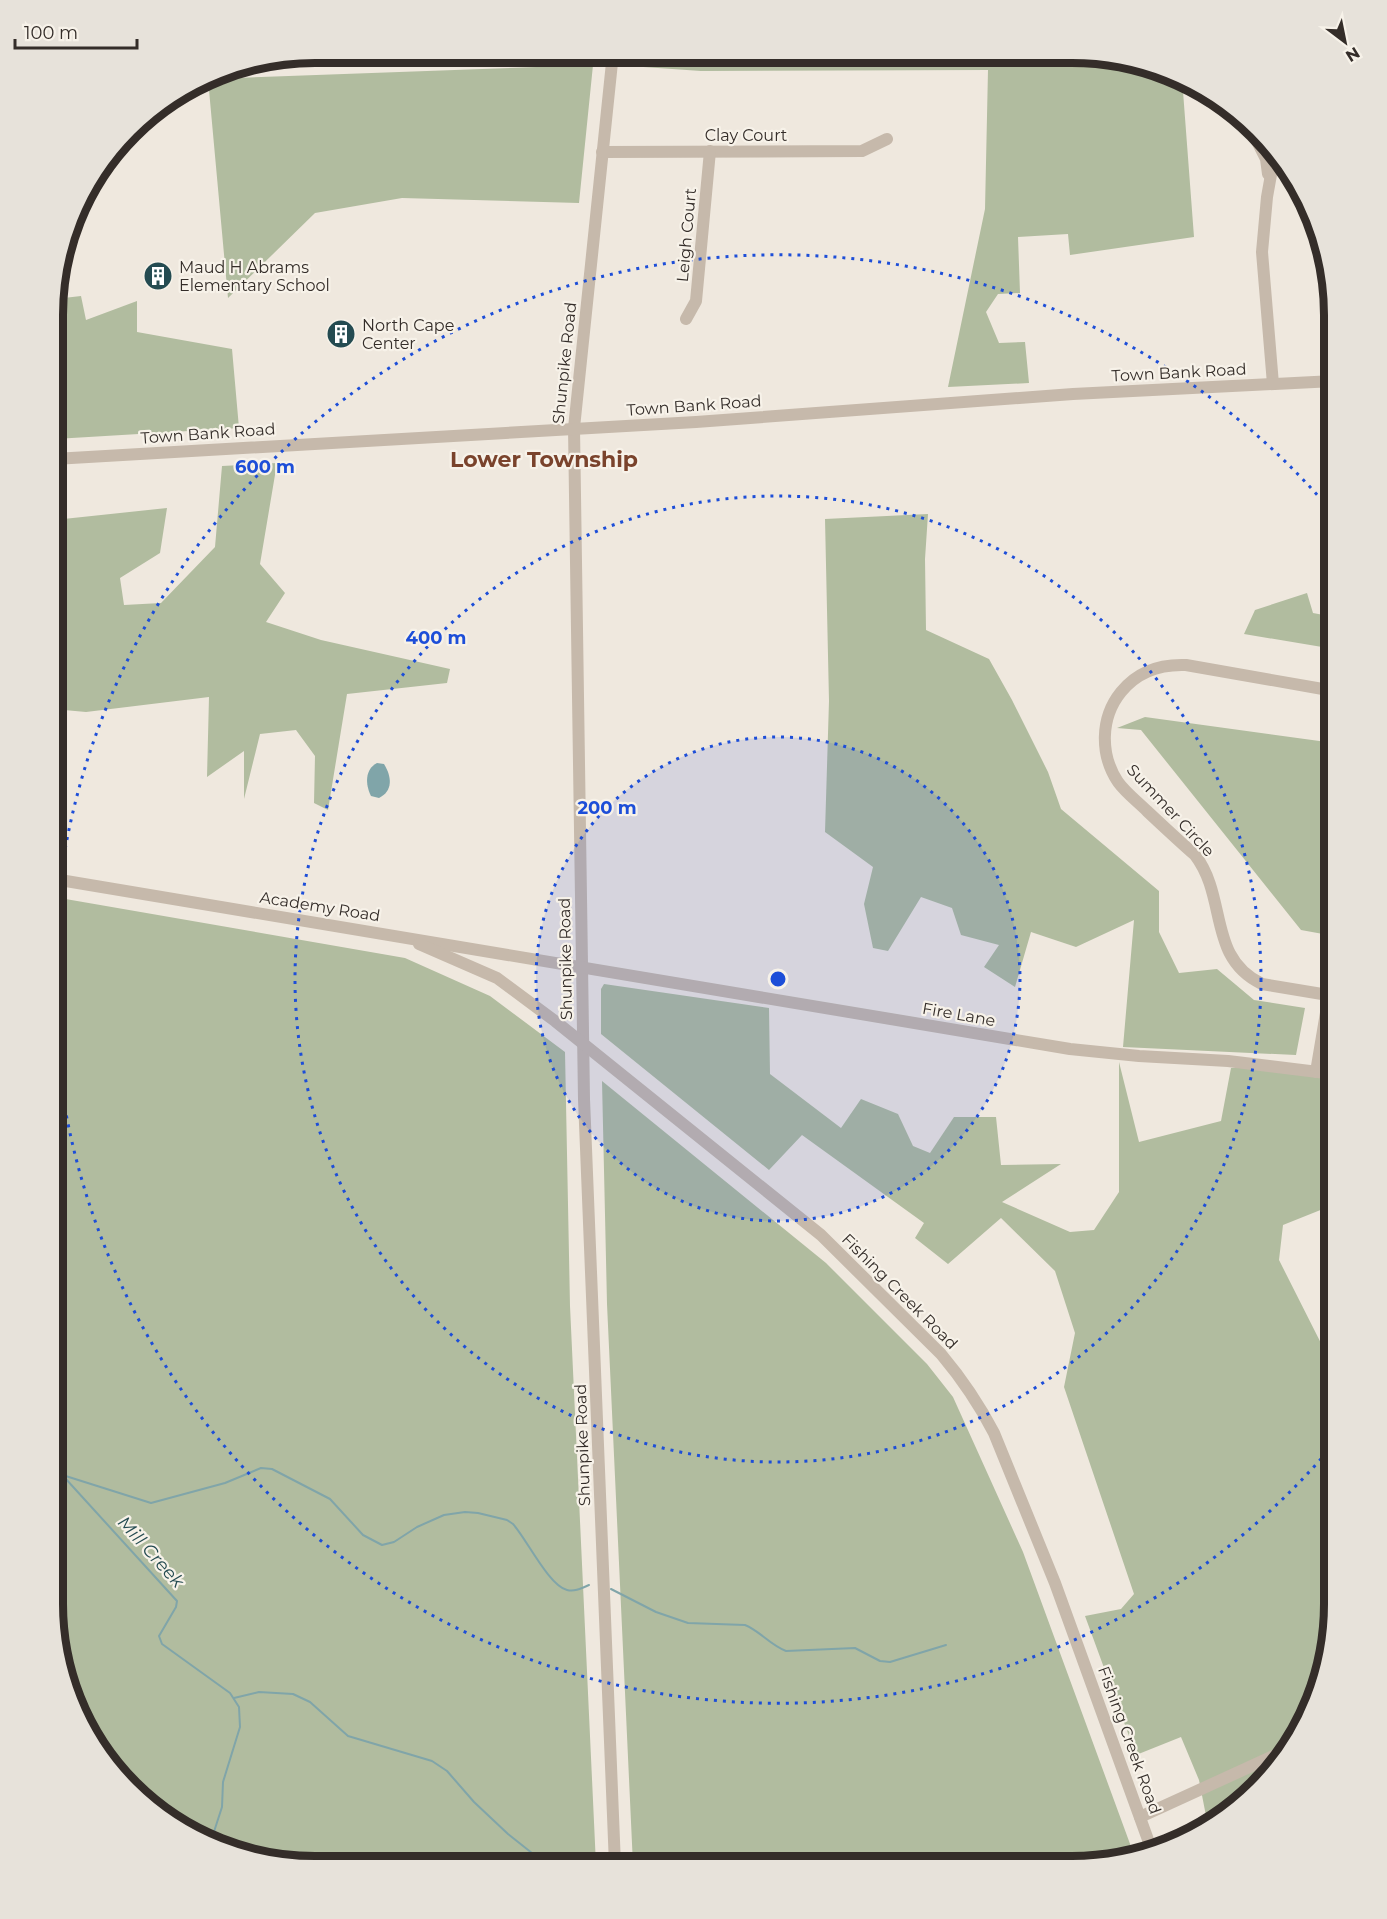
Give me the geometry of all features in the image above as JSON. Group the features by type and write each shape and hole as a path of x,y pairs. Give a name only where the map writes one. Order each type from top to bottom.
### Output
{"street":[{"name":"Shunpike Road","path":"612,63 574,428 583,1044 615,1856"},
{"name":"Clay Court","path":"602,152 862,151 887,140"},
{"path":"1261,149 1266,159 1269,184"},
{"name":"Leigh Court","path":"686,319 696,300 710,151"},
{"path":"1273,163 1262,252 1273,384"},
{"name":"Town Bank Road","path":"63,458 707,421 1073,394 1324,381"},
{"name":"Summer Circle","path":"1324,689 1185,664 1161,666 1137,677 1119,694 1108,715 1104,740 1108,762 1120,784 1202,865 1213,888 1226,945 1236,965 1252,979 1262,984 1324,994"},
{"name":"Academy Road","path":"63,880 582,967"},
{"name":"Fishing Creek Road","path":"402,936 497,978 583,1044 821,1235 940,1354 970,1392 994,1433 1055,1583 1150,1844"},
{"name":"Fire Lane","path":"582,967 1070,1049 1228,1061 1324,1073"},
{"name":"Summer Circle","path":"1316,1072 1324,1034"},
{"path":"1140,1817 1272,1757"}],"green space":[{"path":"629,63 1072,63 1105,65 1153,76 1183,89 1194,237 1070,255 1068,234 1018,237 1020,293 998,294 986,312 999,343 1025,342 1029,383 948,387 985,209 988,70 701,71 629,66"},
{"path":"593,65 579,203 402,198 315,213 228,298 209,87 228,78"},
{"path":"81,296 86,320 137,301 137,332 232,349 239,428 63,439 64,298"},
{"path":"277,463 260,564 285,593 266,622 321,640 450,669 447,683 347,694 328,810 314,803 315,756 296,730 260,734 244,799 244,751 207,777 209,697 86,712 64,710 63,519 167,508 160,553 120,578 124,605 161,603 215,547 222,466"},
{"path":"928,514 925,559 926,630 989,659 1048,772 1061,809 1159,891 1159,932 1179,973 1217,969 1254,1000 1305,1008 1296,1055 1123,1047 1134,920 1076,947 1031,932 1015,987 984,967 999,945 961,935 952,908 921,897 888,951 873,948 864,904 873,867 825,832 829,701 825,519"},
{"path":"1307,593 1313,613 1324,615 1324,647 1244,634 1255,610"},
{"path":"1145,717 1324,742 1324,934 1301,930 1141,730 1117,728"},
{"path":"63,899 405,958 490,996 565,1052 570,1306 596,1856 282,1854 234,1843 219,1837 189,1822 162,1804 126,1770 97,1730 76,1685 65,1637 63,1604"},
{"path":"604,984 769,1008 770,1074 841,1128 861,1099 898,1114 913,1146 930,1153 954,1117 996,1117 1001,1165 1061,1164 1002,1202 1070,1232 1094,1230 1119,1192 1119,1062 1139,1142 1221,1121 1231,1068 1324,1065 1324,1209 1283,1225 1279,1260 1324,1349 1322,1637 1311,1685 1290,1730 1261,1770 1225,1804 1206,1817 1199,1780 1181,1737 1136,1755 1085,1616 1121,1609 1134,1594 1064,1387 1075,1333 1055,1271 1001,1218 948,1264 915,1238 924,1223 802,1135 769,1170 601,1034 601,989"},
{"path":"602,1081 826,1263 927,1364 953,1397 1023,1552 1132,1848 1105,1854 1072,1856 859,1856 852,1853 836,1856 633,1856 607,1304"}],"water":[{"path":"377,763 384,764 390,779 387,792 379,798 371,796 367,782 370,769"}],"waterway":[{"path":"63,1475 151,1503 225,1483 261,1468 272,1469 330,1499 363,1535 382,1545 394,1542 417,1527 444,1515 478,1513 507,1520 513,1524 545,1571 560,1587 573,1590 589,1585"},
{"name":"Mill Creek","path":"65,1478 177,1601 176,1607 159,1636 162,1644 230,1693 239,1707 240,1727 223,1782 222,1807 213,1834"},
{"path":"611,1589 656,1612 688,1623 745,1625 786,1651 855,1648 880,1661 890,1662 946,1645"},
{"path":"234,1698 259,1692 293,1694 310,1702 348,1736 432,1761 447,1771 474,1802 536,1856"}],"place":[{"name":"Maud H Abrams Elementary School","path":"158,276"},
{"name":"North Cape Center","path":"341,334"}],"district":[{"name":"Lower Township","path":"544,459"}]}
